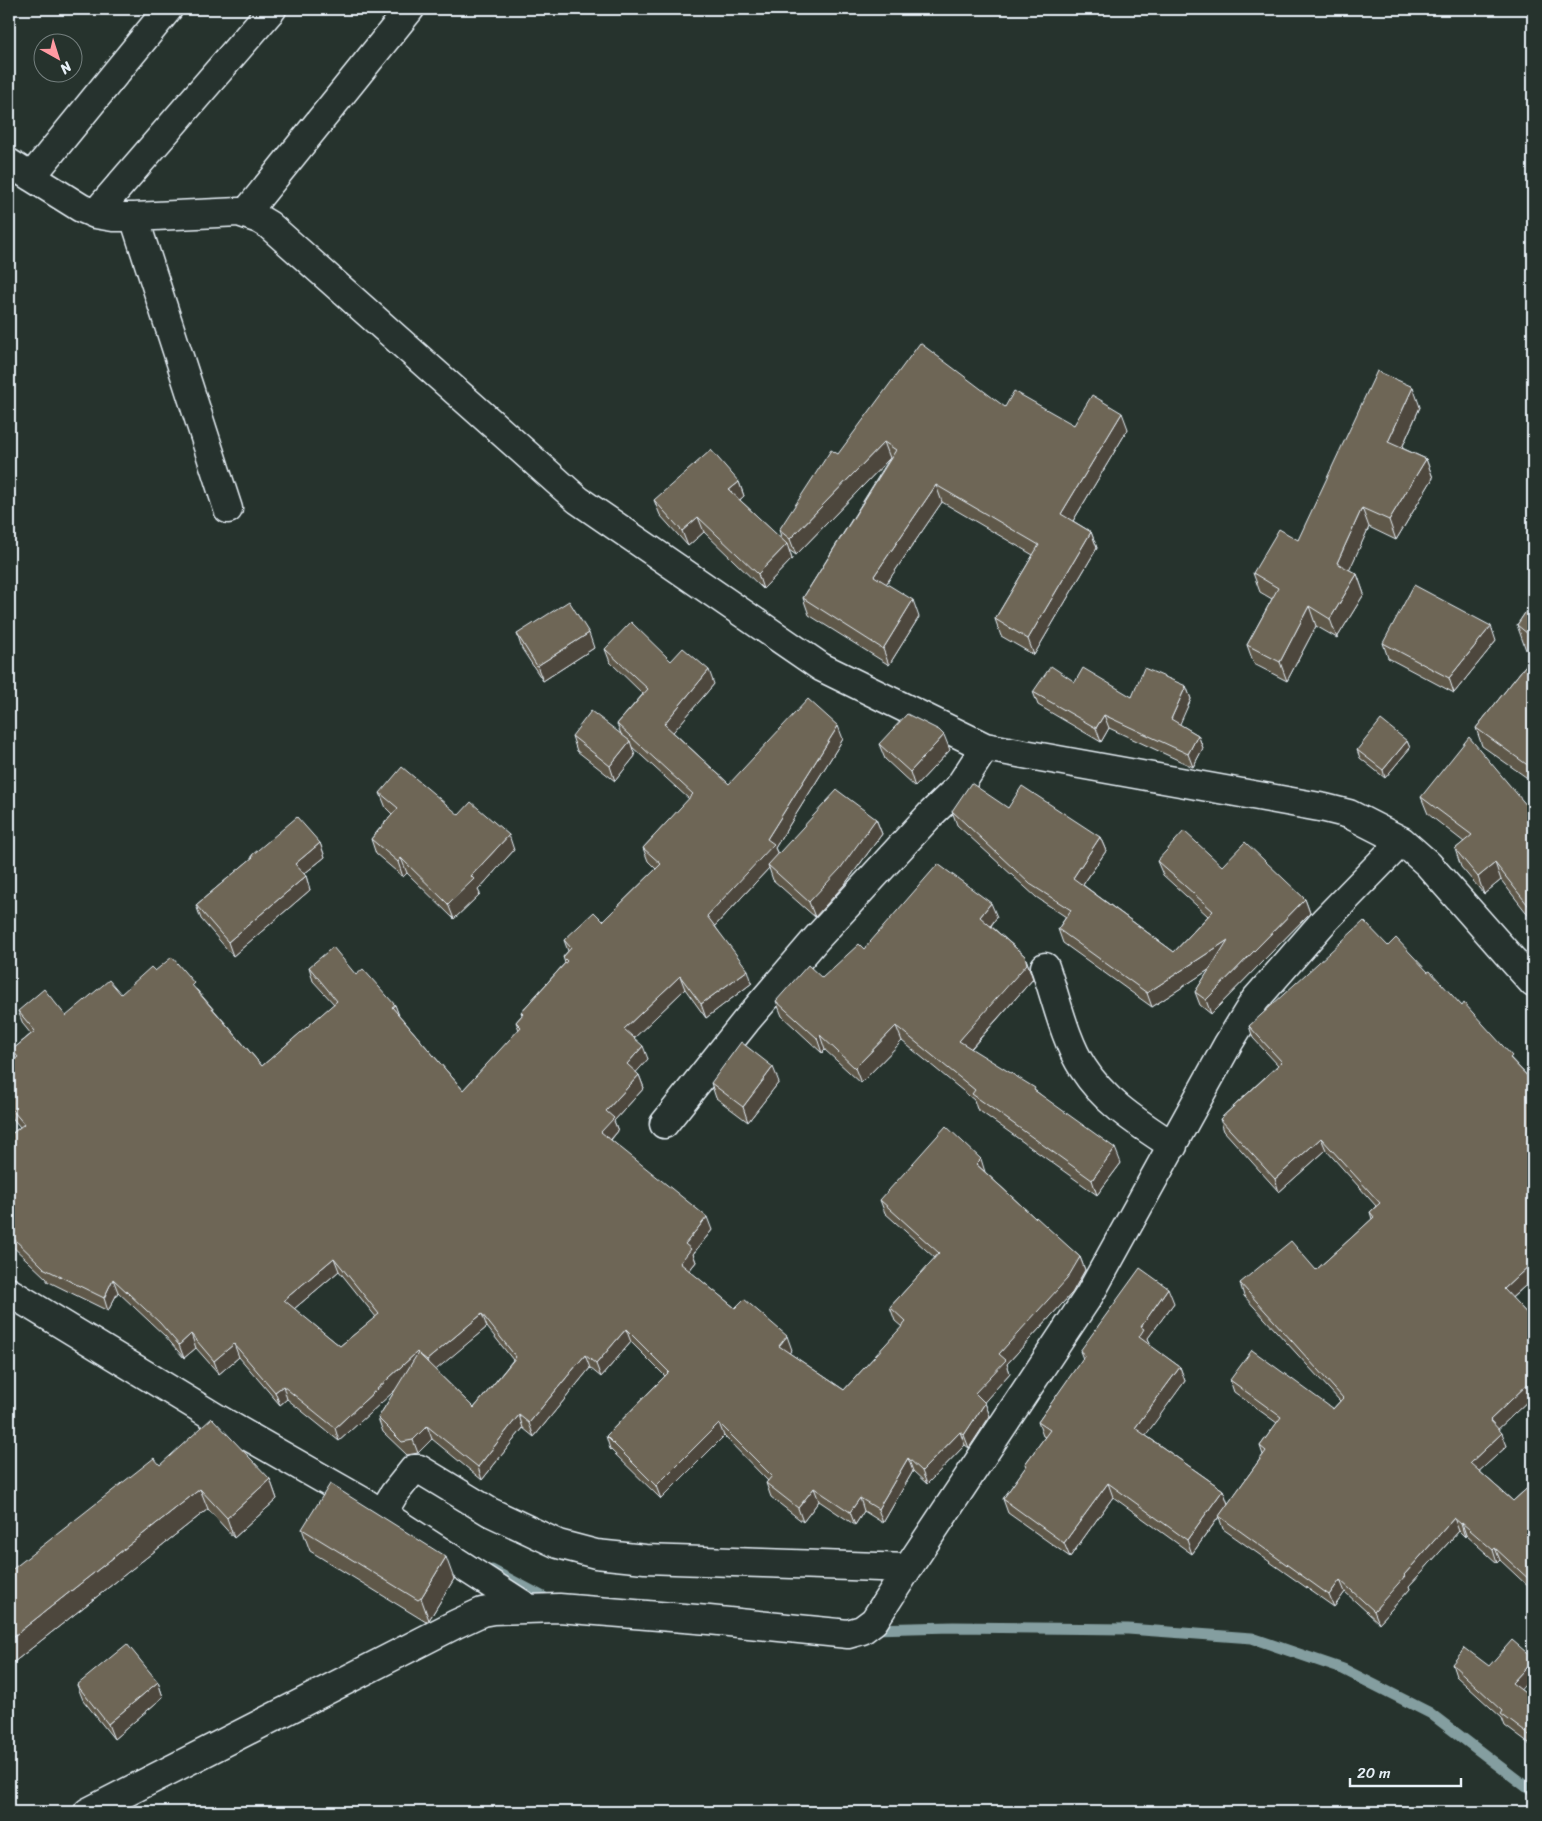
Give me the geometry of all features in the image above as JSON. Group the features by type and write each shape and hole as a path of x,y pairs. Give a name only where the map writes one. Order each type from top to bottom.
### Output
{"street":[{"path":"168,9 20,170 81,208 95,214 113,217 134,217 239,212 258,219 278,232 578,500 821,667 985,747 1325,808 1349,814 1402,841 1428,864 1533,983"},
{"path":"95,214 272,9"},
{"path":"245,214 410,9"},
{"path":"134,217 228,509"},
{"path":"664,1124 746,1020 817,938 930,815 959,787 985,747"},
{"path":"88,1812 456,1624 488,1611 559,1608 848,1634 862,1630 874,1621 1090,1294 1228,1044 1255,1000 1325,920 1402,841"},
{"path":"1045,967 1072,1047 1083,1069 1124,1114 1173,1146"},
{"path":"9,1292 218,1419 388,1504 528,1608"},
{"path":"388,1504 414,1469 419,1469 490,1512 558,1544 596,1554 645,1559 880,1566 904,1575"}],"building":[{"path":"920,343 1005,407 1014,391 1074,425 1092,395 1122,413 1061,514 1091,532 1028,639 995,619 1039,545 936,485 874,576 913,600 883,649 803,598 896,450 884,442 790,539 779,530 831,450 838,454"},
{"path":"1377,371 1413,387 1388,442 1426,459 1389,520 1362,508 1337,563 1357,574 1330,619 1309,606 1280,662 1247,645 1278,588 1253,573 1279,529 1298,540"},
{"path":"711,450 739,482 729,490 787,544 758,574 698,517 682,531 654,500"},
{"path":"1414,585 1491,626 1449,678 1383,643"},
{"path":"569,601 589,633 537,666 517,634"},
{"path":"1533,601 1533,638 1517,625"},
{"path":"631,622 671,661 683,648 709,670 664,724 729,784 808,699 838,726 767,839 774,844 707,916 748,970 701,1004 680,976 624,1029 643,1046 627,1064 639,1075 606,1111 614,1118 601,1132 707,1217 685,1244 691,1249 680,1263 735,1308 744,1299 787,1336 779,1346 844,1390 906,1322 890,1307 939,1253 880,1200 946,1126 981,1159 976,1164 1080,1257 1067,1279 999,1354 1006,1360 975,1393 985,1403 964,1435 960,1432 922,1471 908,1458 878,1509 860,1498 850,1512 814,1488 798,1508 766,1483 772,1476 719,1423 656,1486 606,1436 669,1372 626,1329 596,1364 585,1355 529,1423 519,1415 478,1467 427,1426 413,1440 402,1442 378,1418 417,1352 335,1428 283,1386 275,1392 234,1344 214,1361 191,1334 179,1345 160,1323 113,1279 104,1298 43,1268 9,1234 9,1136 24,1124 9,1106 9,1064 18,1057 12,1050 35,1031 18,1011 44,989 66,1016 109,980 121,994 151,967 155,971 172,957 194,983 192,985 262,1066 337,1001 309,967 333,947 356,975 363,969 395,1005 392,1007 463,1090 521,1027 516,1022 523,1014 521,1012 567,961 563,957 571,948 564,940 594,912 603,921 661,864 643,848 693,794 617,724 648,689 605,649","holes":["334,1258 379,1314 340,1346 284,1300","482,1314 516,1357 474,1408 419,1354 427,1360"]},
{"path":"1533,656 1533,769 1476,728"},
{"path":"1051,666 1075,682 1083,668 1132,697 1144,668 1186,686 1171,719 1198,735 1188,754 1104,715 1096,728 1033,692"},
{"path":"591,711 630,741 610,766 572,736"},
{"path":"907,714 939,730 944,735 910,772 879,744"},
{"path":"1381,720 1407,741 1383,770 1357,750"},
{"path":"1469,737 1533,813 1533,909 1531,909 1495,863 1478,877 1455,849 1472,835 1421,797"},
{"path":"402,767 459,815 471,802 509,835 471,876 474,879 448,904 401,858 398,862 371,839 398,808 380,793"},
{"path":"971,783 1008,808 1022,786 1100,837 1073,878 1174,952 1213,911 1157,861 1184,831 1222,866 1245,842 1305,899 1206,1000 1195,992 1228,940 1147,993 1058,929 1071,910 1030,884 952,811"},
{"path":"837,790 876,819 840,869 809,902 768,865"},
{"path":"297,817 320,843 295,864 306,876 228,942 196,905"},
{"path":"938,864 991,903 980,917 1025,956 1027,964 959,1041 1035,1088 1034,1090 1115,1148 1092,1180 972,1094 975,1090 896,1026 855,1068 820,1035 817,1038 776,1001 808,965 822,978 859,944 864,949"},
{"path":"1364,921 1388,946 1396,938 1462,1006 1464,1003 1512,1056 1510,1058 1533,1082 1533,1262 1504,1289 1533,1320 1533,1379 1490,1420 1502,1433 1470,1463 1513,1501 1533,1483 1533,1583 1495,1548 1493,1550 1454,1518 1374,1611 1340,1580 1329,1595 1219,1516 1266,1451 1260,1446 1281,1417 1230,1380 1252,1350 1333,1409 1343,1398 1240,1283 1291,1241 1316,1270 1374,1217 1370,1212 1380,1203 1321,1138 1275,1179 1220,1119 1282,1062 1249,1026"},
{"path":"741,1042 773,1067 743,1107 711,1083"},
{"path":"1140,1268 1168,1288 1141,1327 1144,1329 1139,1337 1180,1367 1135,1428 1223,1490 1187,1540 1108,1483 1064,1543 1003,1499 1027,1465 1025,1464 1050,1430 1038,1422 1085,1355 1080,1351"},
{"path":"212,1418 270,1479 227,1518 200,1489 9,1640 9,1572 154,1458 160,1465"},
{"path":"330,1484 446,1557 421,1598 418,1600 302,1529"},
{"path":"1512,1640 1533,1658 1512,1683 1533,1699 1533,1738 1501,1714 1503,1711 1452,1664 1465,1648 1489,1666"},
{"path":"127,1644 158,1682 108,1724 77,1685"}],"waterway":[{"path":"492,1570 553,1602"},
{"path":"871,1629 953,1627 1128,1629 1252,1638 1343,1669 1430,1713 1533,1792"}]}
